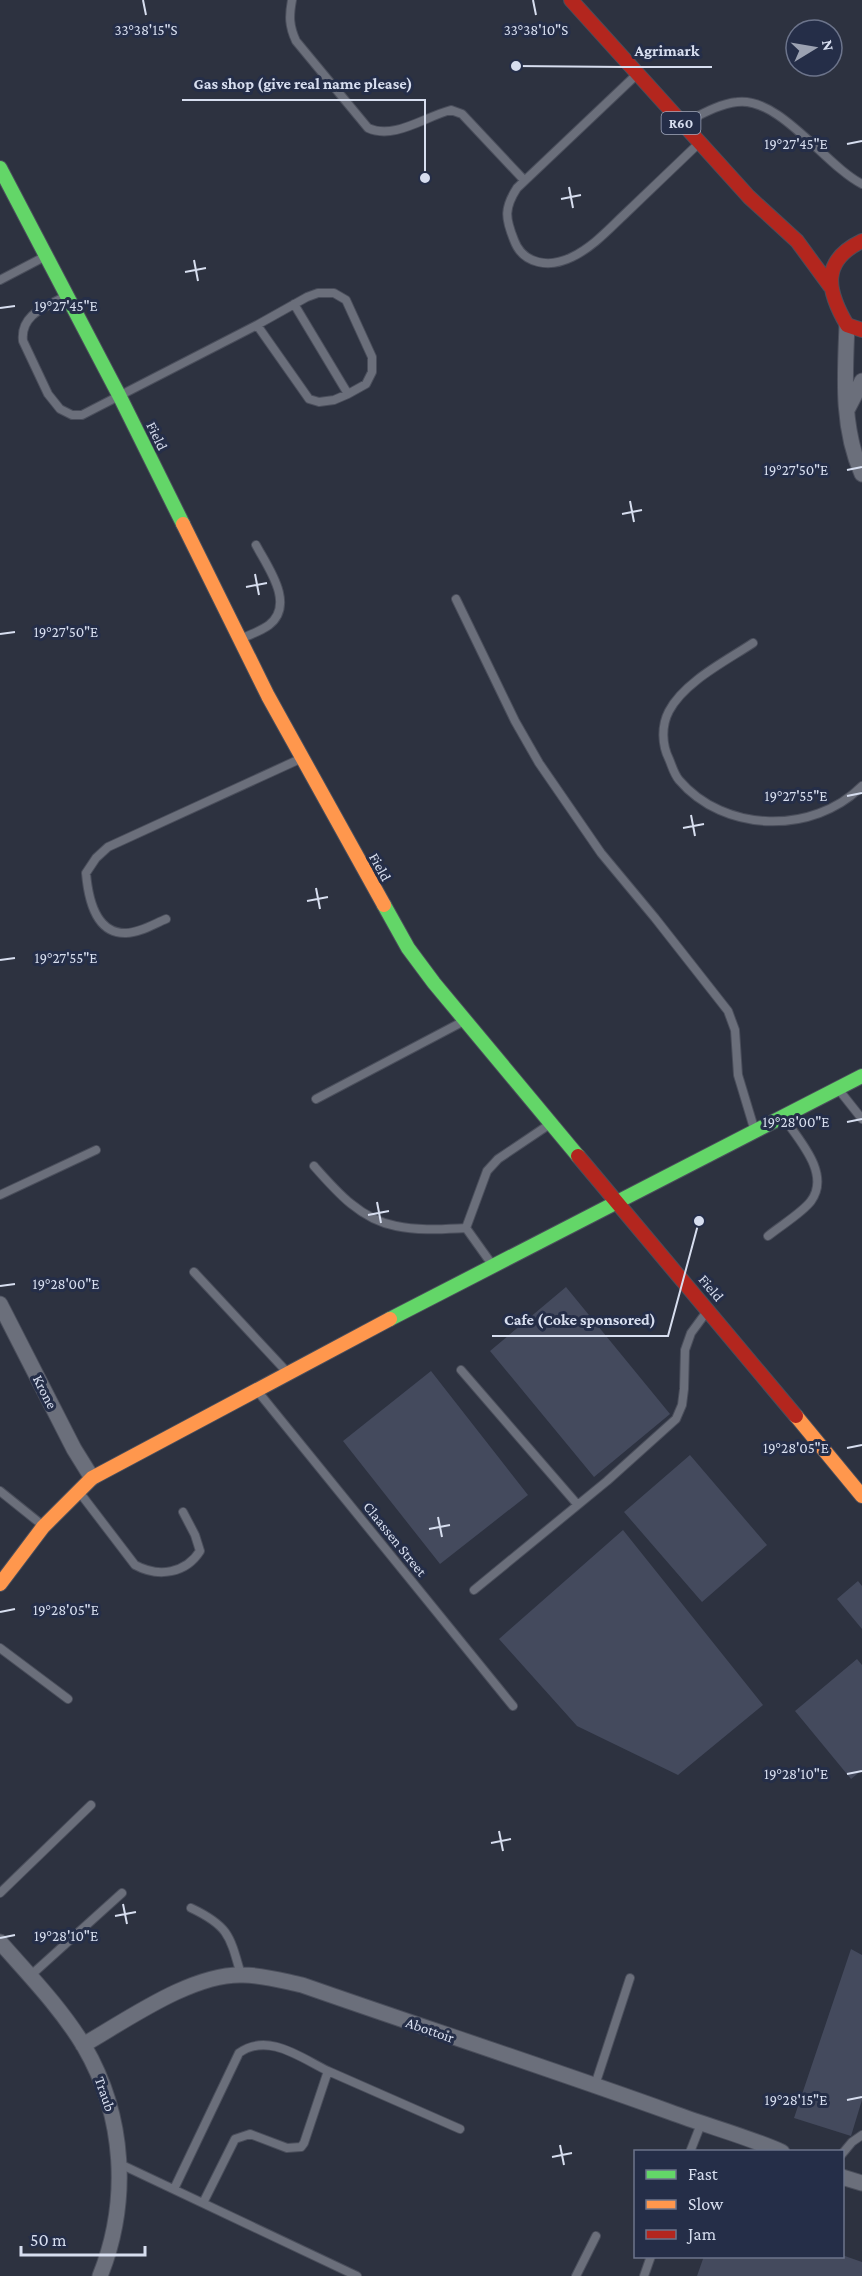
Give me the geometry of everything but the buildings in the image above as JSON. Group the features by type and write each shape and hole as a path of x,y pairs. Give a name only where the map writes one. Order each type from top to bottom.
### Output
{"street":[{"name":"R60","path":"571,0 682,124 773,221 797,241 830,286 834,303 855,327"},
{"name":"Field","path":"0,168 120,397 239,640 301,758 408,948 465,1021 708,1311 850,1476 862,1496"},
{"path":"797,241 847,249"},
{"path":"830,286 836,263 847,249 862,241"},
{"path":"855,327 846,410 848,434 855,460 862,474"},
{"path":"846,410 862,381"},
{"path":"0,1584 43,1527 92,1478 492,1265 862,1076"},
{"name":"Krone","path":"0,1304 74,1449 92,1478"},
{"name":"Traub","path":"0,1942 30,1976 83,2045 96,2069 116,2127 120,2164 117,2213 100,2276"},
{"name":"Abottoir","path":"83,2045 181,1989 212,1979 241,1974 269,1977 302,1985 779,2150"},
{"path":"844,2177 862,2183"}],"lane":[{"path":"292,0 290,22 296,40 368,128 379,133 390,131 451,110 462,114 524,180"},
{"path":"637,75 524,180 508,201 506,217 515,243 527,256 538,264 554,263 572,257 595,242 700,143"},
{"path":"682,124 720,106 739,101 757,103 784,118 833,164 862,184"},
{"path":"0,280 46,256"},
{"path":"67,296 36,312 26,321 22,332 23,341 48,394 60,409 72,414 82,415 120,397 294,304 318,293 334,293 346,300 372,357 372,372 366,384 348,394 334,400 319,402 309,399 257,325"},
{"path":"294,304 348,394"},
{"path":"239,640 270,625 278,614 280,603 275,580 256,545"},
{"path":"456,599 515,721 539,763 601,853 728,1011 735,1030 738,1075 755,1131"},
{"path":"753,643 690,686 668,713 663,732 664,750 678,779 706,804 740,819 788,822 813,815 850,799 862,786"},
{"path":"166,919 126,933 112,931 101,922 88,897 86,873 96,858 108,847 301,758"},
{"path":"316,1099 465,1021"},
{"path":"838,1089 862,1119"},
{"path":"768,1236 810,1202 816,1191 818,1180 810,1158 783,1117"},
{"path":"466,1228 486,1171 498,1159 551,1123"},
{"path":"0,1195 96,1150"},
{"path":"314,1166 339,1195 360,1211 394,1226 429,1230 466,1228"},
{"path":"466,1228 492,1265"},
{"path":"194,1272 288,1373"},
{"path":"474,1590 640,1453 676,1419 682,1405 686,1350 691,1333 708,1311"},
{"path":"461,1370 577,1504"},
{"name":"Claassen Street","path":"256,1389 513,1706"},
{"path":"0,1491 43,1527"},
{"path":"78,1491 135,1565 145,1570 159,1572 178,1570 193,1562 200,1551 195,1534 183,1512"},
{"path":"0,1648 68,1699"},
{"path":"0,1893 91,1806"},
{"path":"30,1976 122,1893"},
{"path":"191,1908 212,1918 223,1928 231,1939 241,1974"},
{"path":"595,2085 630,1978"},
{"path":"174,2189 239,2053 263,2043 460,2129"},
{"path":"203,2203 235,2139 250,2134 287,2148 301,2147 304,2144 328,2071"},
{"path":"690,2150 701,2124"},
{"path":"844,2153 852,2142 862,2135"},
{"path":"120,2164 357,2276"},
{"path":"576,2276 596,2236"},
{"path":"644,2276 650,2258"}],"traffic: fast":[{"path":"0,168 120,397 183,524"},
{"path":"384,905 408,948 434,983 578,1156"},
{"path":"390,1319 862,1076"}],"traffic: slow":[{"path":"183,524 268,696 384,905"},
{"path":"0,1584 43,1527 92,1478 390,1319"},
{"path":"796,1416 862,1496"}],"traffic: jam":[{"path":"571,0 749,197 797,241 830,286"},
{"path":"862,241 848,249 839,258 831,278 835,300 847,325 862,330"},
{"path":"578,1156 796,1416"}],"place":[{"name":"Agrimark","path":"516,66"},
{"name":"Gas shop (give real name please)","path":"425,178"},
{"name":"Cafe (Coke sponsored)","path":"699,1221"}]}
